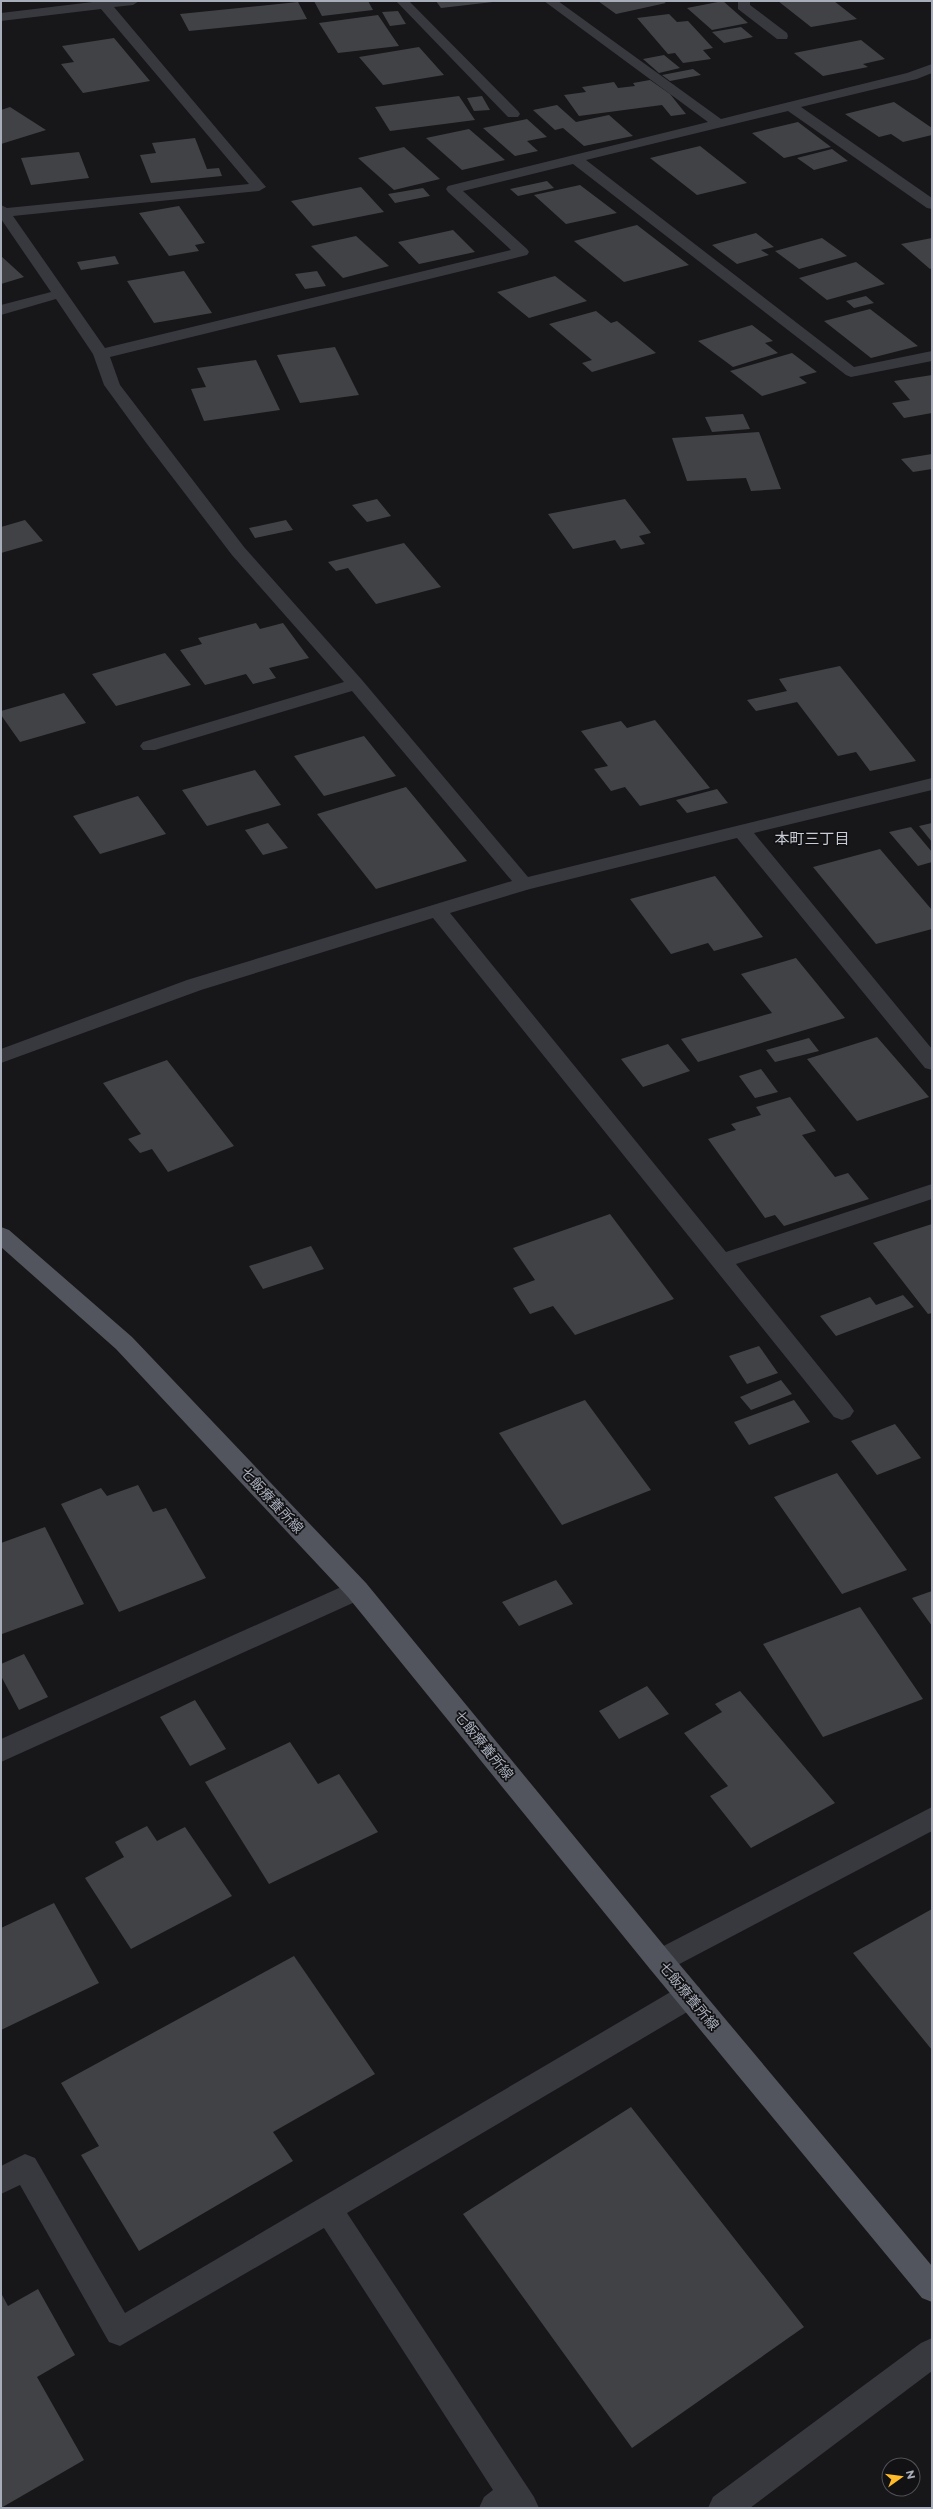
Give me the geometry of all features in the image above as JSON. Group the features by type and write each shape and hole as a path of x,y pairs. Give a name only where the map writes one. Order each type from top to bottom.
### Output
{"main road":[{"name":"七飯療養所線","path":"1,1235 124,1343 358,1590 660,1961 932,2288"}],"street":[{"path":"1,17 84,4 104,4 133,1"},
{"path":"402,1 514,114"},
{"path":"550,1 719,124"},
{"path":"744,1 743,6 782,36"},
{"path":"104,4 259,187 3,210 101,354 112,385 167,459 238,550 356,684 524,884"},
{"path":"101,354 522,252 453,189 719,124 789,105 912,76 932,68"},
{"path":"789,105 932,205"},
{"path":"576,159 851,372 932,356"},
{"path":"1,310 59,294"},
{"path":"148,746 356,684"},
{"path":"1,1056 194,985 524,884 932,784"},
{"path":"741,830 932,1063"},
{"path":"437,910 842,1411"},
{"path":"722,1261 932,1191"},
{"path":"1,1751 358,1590"},
{"path":"660,1961 932,1818"},
{"path":"1,2181 25,2167 120,2332 690,1996"},
{"path":"328,2209 511,2504"},
{"path":"724,2508 932,2353"}],"building":[{"path":"314,1 368,1 373,10 322,16"},
{"path":"436,1 493,1 493,2 441,8"},
{"path":"598,1 663,1 666,3 616,14"},
{"path":"723,1 748,23 712,30 687,8"},
{"path":"778,1 834,1 857,19 811,27"},
{"path":"298,2 307,19 189,31 180,14"},
{"path":"398,11 406,24 390,26 382,12"},
{"path":"669,14 677,22 688,21 713,48 703,50 711,59 683,63 675,53 668,54 637,18"},
{"path":"378,15 399,46 338,53 319,23"},
{"path":"741,27 753,37 724,43 712,32"},
{"path":"114,38 150,81 83,93 61,64 74,62 62,46"},
{"path":"861,40 885,59 863,64 868,67 823,76 794,53"},
{"path":"419,47 444,75 383,85 359,57"},
{"path":"664,55 680,68 659,73 643,59"},
{"path":"693,69 701,75 670,81 662,75"},
{"path":"650,80 670,94 686,114 671,116 662,105 579,116 564,95 586,92 582,87 614,82 618,88 635,86 633,83"},
{"path":"459,96 475,120 390,131 375,107"},
{"path":"482,96 490,110 474,111 467,98"},
{"path":"894,102 932,128 932,135 903,142 891,134 879,137 845,114"},
{"path":"557,105 576,122 609,115 633,136 584,146 563,128 555,130 533,110"},
{"path":"10,107 46,130 1,144 1,110"},
{"path":"527,119 547,137 527,141 538,151 515,156 483,128"},
{"path":"798,122 831,147 784,158 752,133"},
{"path":"469,129 505,160 462,170 426,138"},
{"path":"195,138 207,169 219,168 222,176 151,183 140,155 156,153 152,143"},
{"path":"700,146 747,183 697,195 650,158"},
{"path":"404,147 440,179 394,190 358,158"},
{"path":"832,149 848,161 814,170 797,158"},
{"path":"79,152 89,178 31,185 21,158"},
{"path":"547,181 554,188 518,196 510,189"},
{"path":"580,185 617,213 566,224 534,195"},
{"path":"361,187 384,212 313,226 291,201"},
{"path":"423,188 430,196 395,203 388,194"},
{"path":"179,206 205,243 195,245 199,251 169,256 139,213"},
{"path":"637,225 689,265 624,282 574,241"},
{"path":"453,230 475,252 419,264 398,242"},
{"path":"756,233 774,247 761,250 769,255 737,264 712,245"},
{"path":"356,236 389,266 343,278 311,246"},
{"path":"822,238 847,256 799,269 775,251"},
{"path":"932,238 932,268 930,269 901,244"},
{"path":"1,256 24,277 1,284"},
{"path":"115,256 119,264 81,270 77,262"},
{"path":"856,262 885,284 827,300 799,278"},
{"path":"184,271 212,313 154,323 127,281"},
{"path":"317,271 326,286 305,289 295,274"},
{"path":"555,276 587,301 529,318 497,292"},
{"path":"866,296 874,303 854,308 846,301"},
{"path":"870,309 918,346 871,358 824,321"},
{"path":"596,311 611,323 617,321 656,353 592,372 582,363 592,360 549,324"},
{"path":"752,325 773,341 765,343 778,353 733,367 698,341"},
{"path":"335,347 359,395 300,403 277,355"},
{"path":"792,353 817,372 799,377 807,383 762,396 730,371"},
{"path":"256,360 280,410 204,421 191,389 206,387 197,368"},
{"path":"932,375 932,413 904,418 892,403 910,400 894,381"},
{"path":"743,414 750,429 712,432 705,417"},
{"path":"759,432 781,489 751,491 746,478 687,481 672,438"},
{"path":"932,454 932,469 913,472 901,459"},
{"path":"377,499 391,516 367,522 352,505"},
{"path":"625,499 651,533 639,536 645,544 621,549 615,540 573,549 548,514"},
{"path":"25,520 43,541 1,553 1,527"},
{"path":"286,520 293,530 255,538 249,528"},
{"path":"404,543 441,587 376,604 348,568 336,571 328,562"},
{"path":"256,623 260,629 283,623 309,658 269,668 276,678 253,684 246,674 205,685 180,650 202,644 198,638"},
{"path":"165,653 191,685 116,706 92,674"},
{"path":"840,666 916,761 870,771 856,752 838,756 797,702 756,711 747,700 787,691 779,679"},
{"path":"64,693 86,723 20,742 1,715 1,711"},
{"path":"655,720 710,788 640,806 625,787 611,791 594,769 608,766 581,731 621,721 627,728"},
{"path":"364,736 396,776 324,796 294,756"},
{"path":"255,770 281,805 207,826 182,790"},
{"path":"406,787 467,861 376,889 317,814"},
{"path":"717,789 728,803 687,813 676,800"},
{"path":"138,796 166,834 100,854 73,816"},
{"path":"268,823 288,848 263,855 245,830"},
{"path":"932,823 932,842 919,826"},
{"path":"911,827 932,852 932,862 918,866 889,832"},
{"path":"880,849 932,910 932,929 876,944 813,867"},
{"path":"715,876 763,937 714,951 708,943 671,954 630,899"},
{"path":"796,958 845,1018 698,1062 681,1039 772,1013 741,974"},
{"path":"877,1037 929,1097 857,1121 807,1059"},
{"path":"809,1038 819,1051 775,1062 766,1050"},
{"path":"668,1044 690,1071 643,1087 621,1059"},
{"path":"167,1060 234,1146 168,1172 152,1149 140,1153 128,1139 141,1134 103,1083"},
{"path":"761,1069 778,1092 755,1098 739,1076"},
{"path":"790,1097 816,1131 802,1135 835,1177 848,1173 869,1199 784,1226 775,1215 765,1218 708,1139 736,1130 731,1124 761,1115 756,1107"},
{"path":"610,1214 674,1299 575,1335 553,1306 530,1314 513,1288 535,1280 513,1248"},
{"path":"932,1224 932,1313 928,1314 873,1243"},
{"path":"311,1246 324,1269 263,1289 249,1266"},
{"path":"903,1295 914,1307 836,1336 820,1316 870,1297 876,1305"},
{"path":"759,1346 778,1373 747,1384 729,1356"},
{"path":"781,1380 792,1394 751,1410 740,1397"},
{"path":"585,1400 651,1490 562,1525 499,1433"},
{"path":"794,1400 810,1422 749,1445 734,1422"},
{"path":"895,1424 921,1458 877,1475 851,1441"},
{"path":"837,1473 907,1570 842,1594 774,1497"},
{"path":"138,1485 153,1512 166,1508 206,1578 119,1612 61,1504 101,1488 107,1496"},
{"path":"45,1527 84,1604 2,1634 1,1543"},
{"path":"556,1580 573,1604 519,1626 502,1602"},
{"path":"932,1591 932,1626 912,1598"},
{"path":"860,1607 923,1699 823,1737 763,1644"},
{"path":"24,1654 48,1697 19,1710 1,1676 1,1664"},
{"path":"647,1686 669,1714 619,1739 599,1711"},
{"path":"740,1691 835,1803 751,1848 710,1796 728,1786 684,1733 722,1712 715,1704"},
{"path":"195,1700 226,1749 190,1766 160,1717"},
{"path":"290,1742 318,1784 339,1774 378,1832 269,1884 205,1782"},
{"path":"147,1826 157,1841 185,1827 232,1896 131,1949 85,1878 124,1857 115,1842"},
{"path":"54,1903 99,1983 1,2030 1,1928"},
{"path":"932,1909 932,2050 853,1953"},
{"path":"294,1956 375,2074 273,2132 293,2161 139,2251 81,2155 99,2146 61,2083"},
{"path":"631,2107 804,2327 632,2448 463,2214"},
{"path":"38,2289 75,2355 37,2377 84,2460 1,2508 1,2293 8,2306"}],"district":[{"name":"本町三丁目","path":"812,839"}]}
